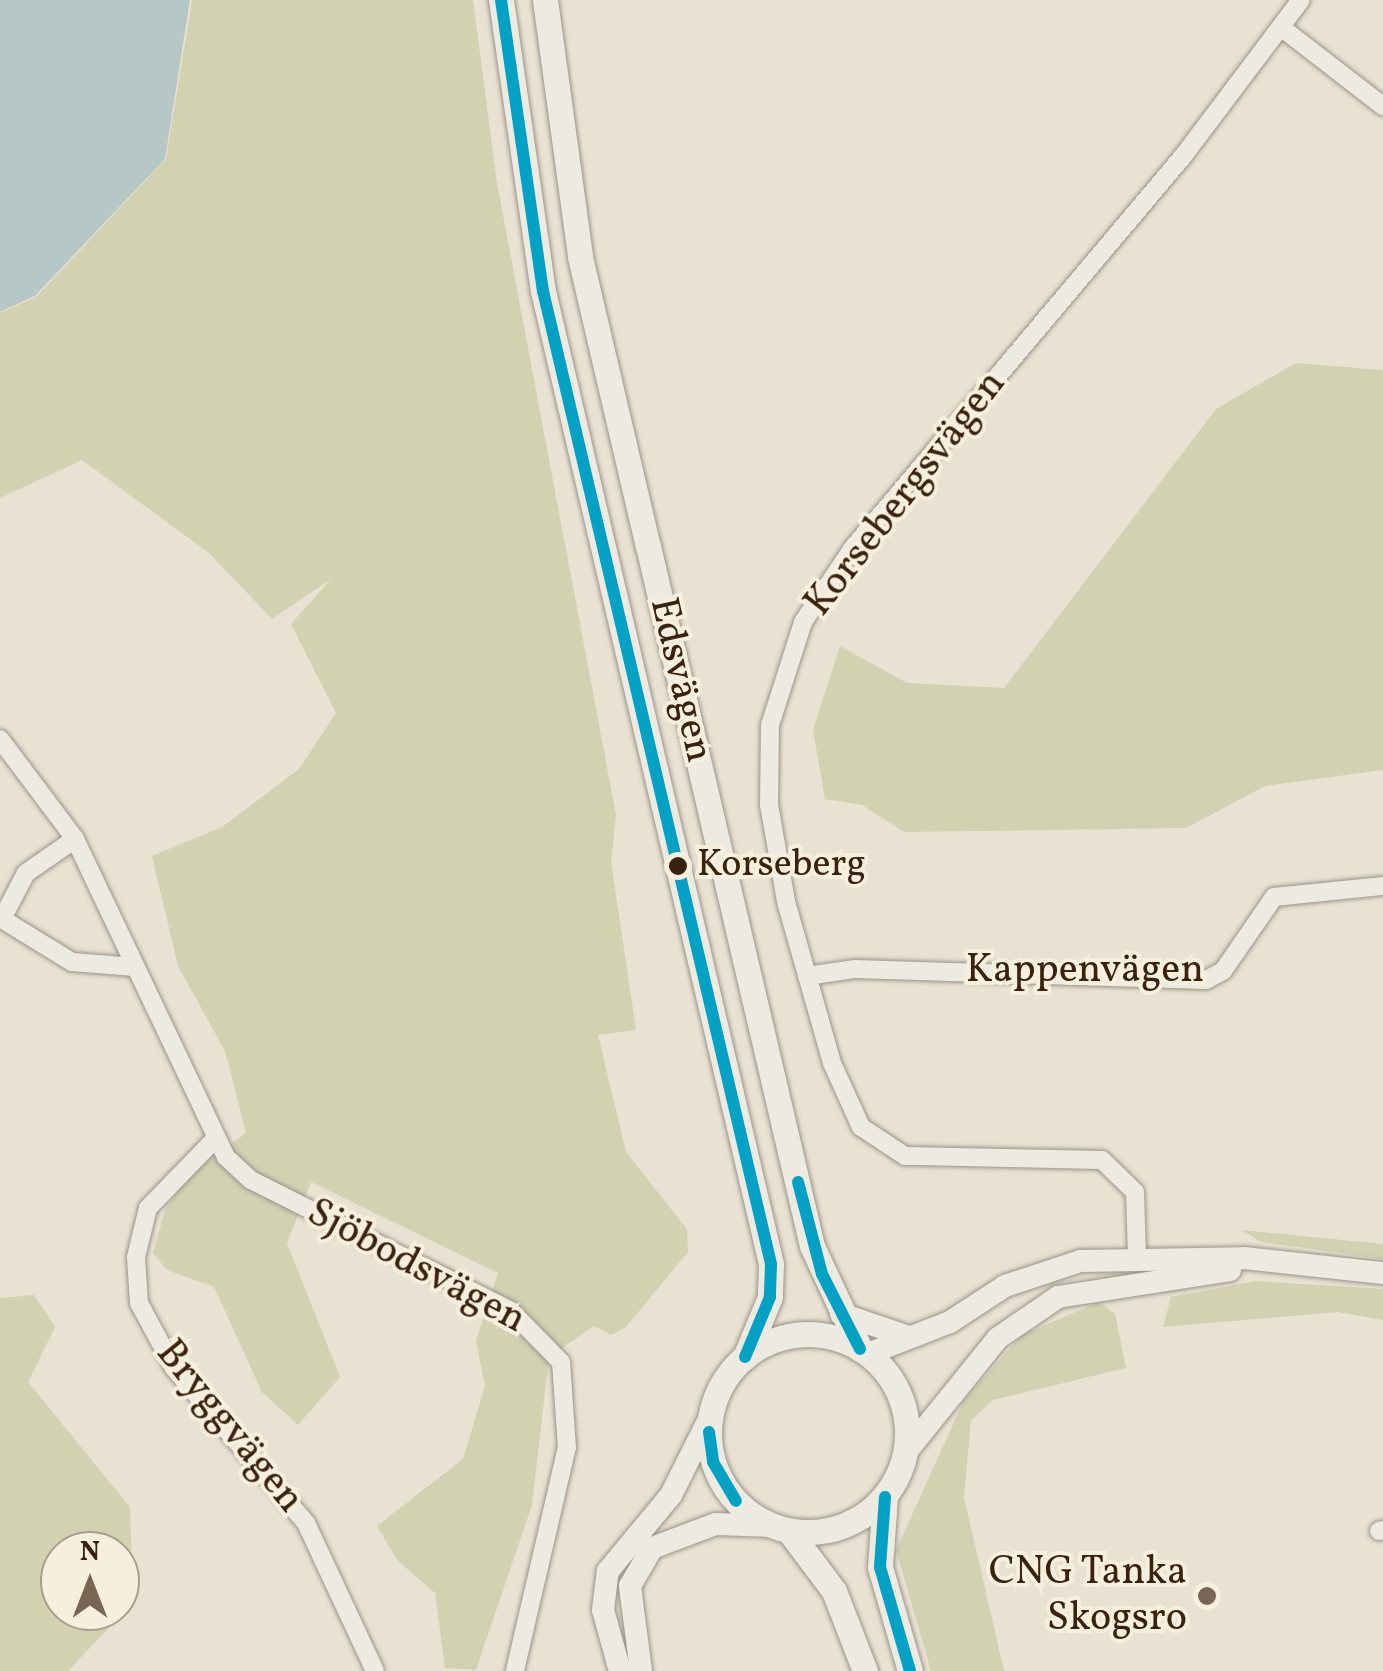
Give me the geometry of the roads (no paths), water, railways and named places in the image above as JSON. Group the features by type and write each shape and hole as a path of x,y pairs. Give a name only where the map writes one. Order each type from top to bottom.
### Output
{"main road":[{"name":"Edsvägen","path":"501,0 543,290 771,1264 770,1297 744,1357"},
{"name":"Edsvägen","path":"545,0 584,272 812,1246 839,1312 864,1351"},
{"path":"865,1671 834,1591 781,1528 746,1511 718,1476 710,1417 744,1357 801,1334 864,1351 901,1397 906,1452 885,1497 880,1567 910,1671"},
{"path":"781,1528 849,1524 885,1497"}],"street":[{"name":"Korsebergsvägen","path":"1137,1256 1135,1192 1102,1160 928,1158 875,1143 842,1092 807,976 767,774 774,699 803,622 868,528 1282,28 1300,0"},
{"path":"1282,28 1383,106"},
{"name":"Sjöbodsvägen","path":"0,738 75,839 214,1140 251,1180 510,1311 560,1362 567,1447 514,1671"},
{"path":"75,839 26,873 1,919 72,962 135,967"},
{"name":"Kappenvägen","path":"807,976 855,969 1206,980 1223,971 1274,897 1383,886"},
{"name":"Bryggvägen","path":"214,1140 148,1208 136,1257 139,1303 174,1368 306,1524 376,1671"},
{"path":"864,1351 917,1337 1046,1269 1137,1256 1318,1264 1383,1272"},
{"path":"906,1452 998,1338 1058,1297 1138,1278 1318,1264"},
{"path":"839,1312 880,1333 917,1337"},
{"path":"620,1671 603,1610 608,1572 670,1495 710,1417"},
{"path":"642,1671 630,1586 652,1548 716,1524 781,1528"}],"place":[{"name":"Korseberg","path":"678,866"},
{"name":"CNG Tanka Skogsro","path":"1207,1596"}]}
